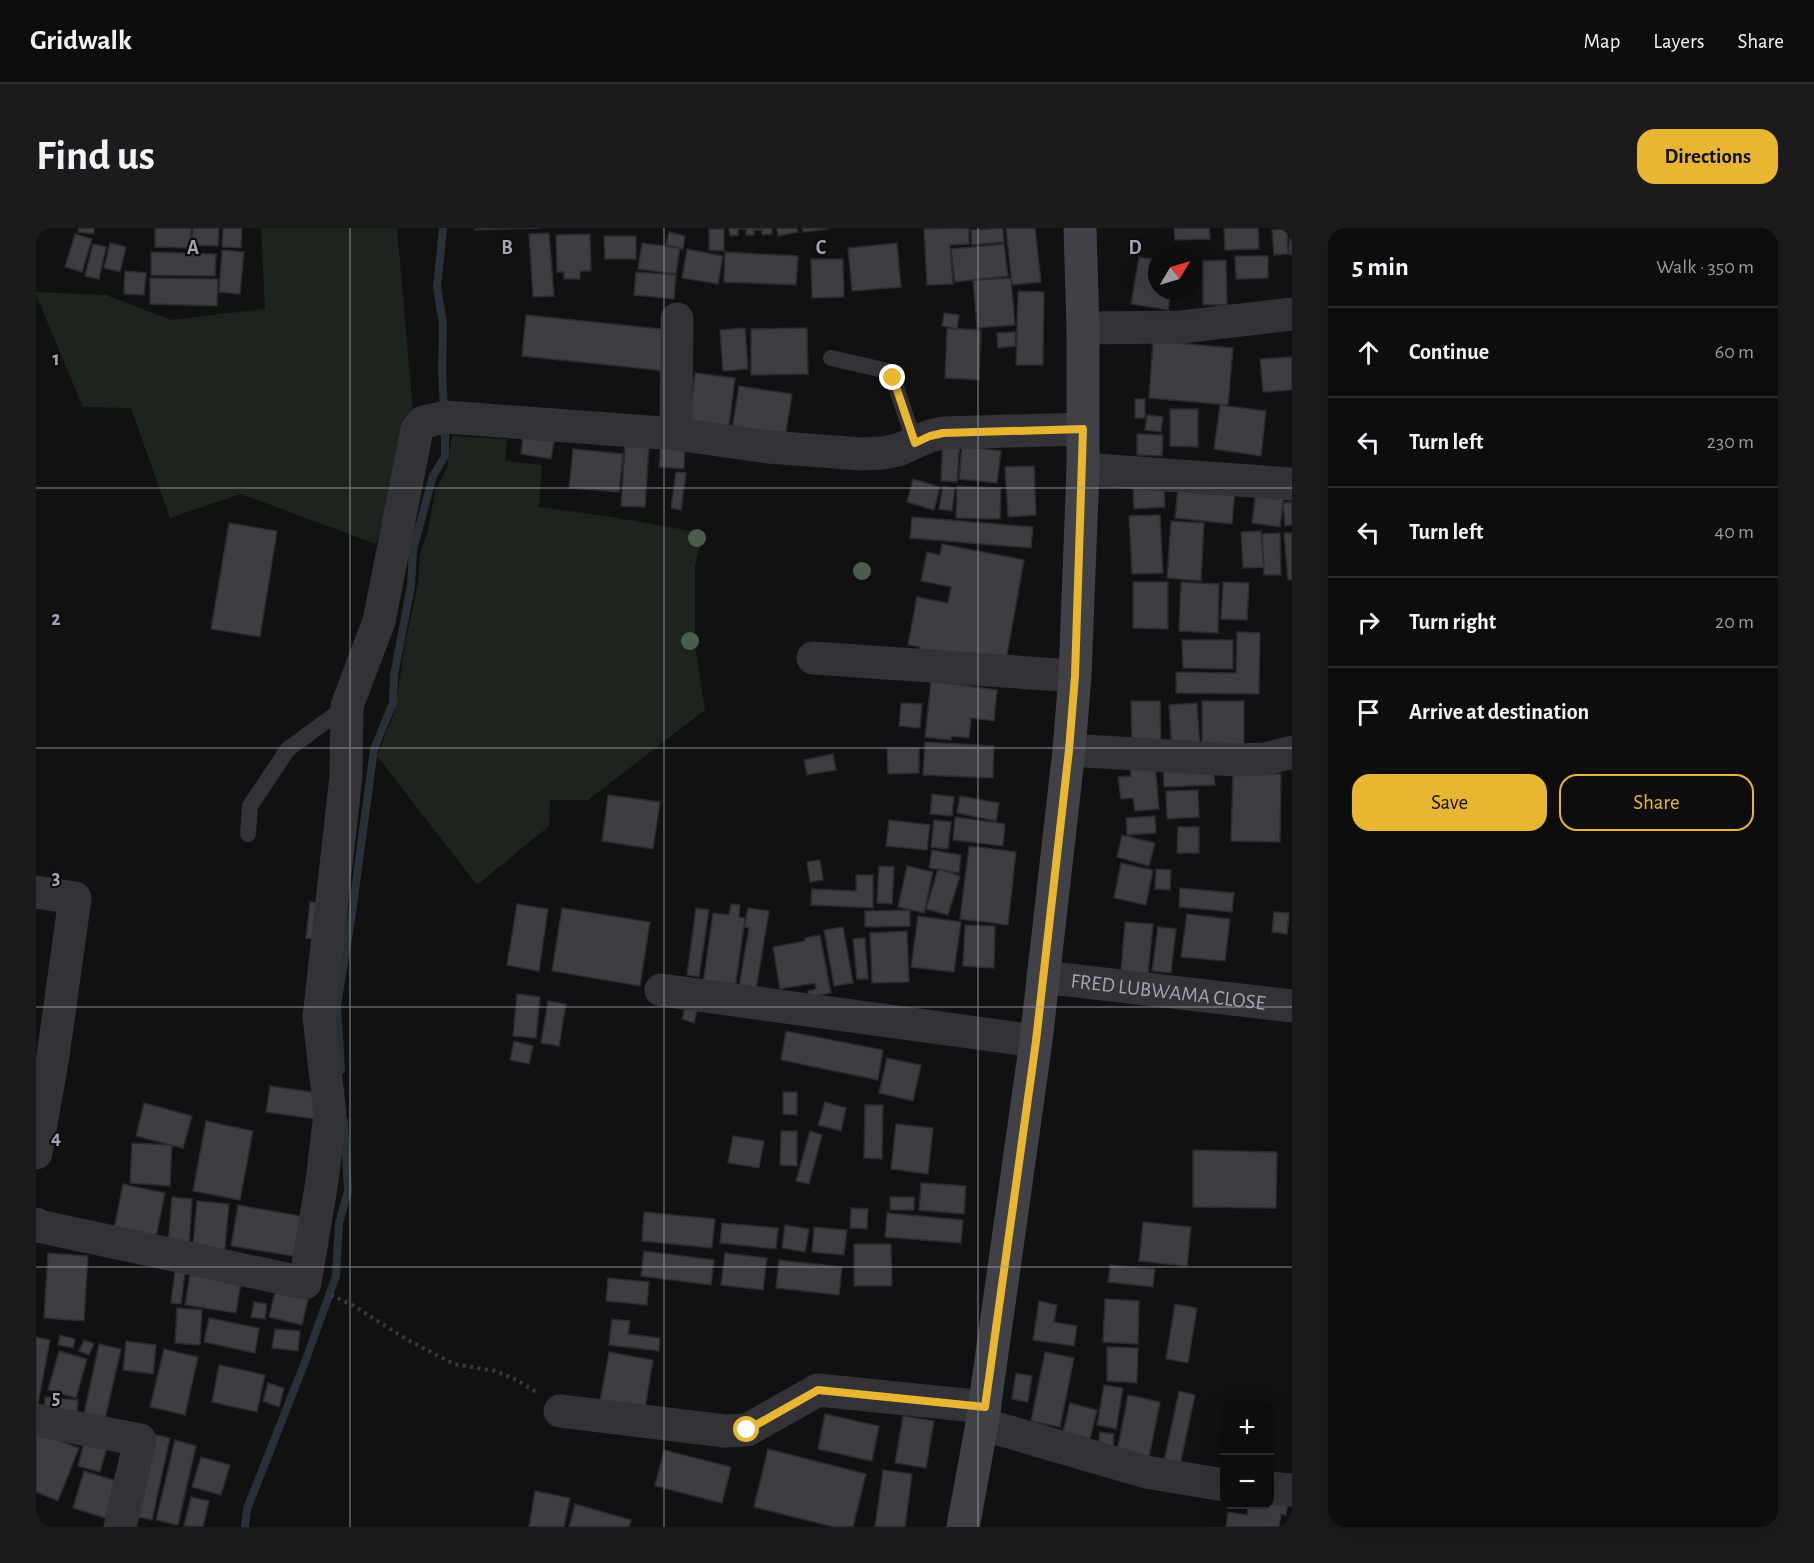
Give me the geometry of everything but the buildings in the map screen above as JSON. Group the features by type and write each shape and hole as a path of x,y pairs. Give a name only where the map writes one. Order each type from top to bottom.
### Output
{"main road":[{"path":"963,1527 983,1415 1036,1041 1069,750 1075,676 1083,469 1080,228"}],"street":[{"path":"1083,328 1181,327 1292,314"},
{"path":"676,434 677,319"},
{"path":"36,1224 306,1283 330,1114 319,1017 346,776 347,706 379,621 417,430 423,422 446,417 676,434 768,447 862,454 898,450 943,433 1083,429"},
{"path":"1083,469 1292,484"},
{"path":"813,658 1075,676"},
{"path":"1069,750 1237,760 1265,759 1292,752"},
{"path":"36,892 75,898 44,1055 36,1153"},
{"name":"FRED LUBWAMA CLOSE","path":"1043,977 1292,1006"},
{"path":"661,990 1036,1041"},
{"path":"560,1411 725,1431 747,1430 818,1390 983,1415 1146,1472 1220,1484"},
{"path":"36,1420 140,1440 120,1527"},
{"path":"1274,1488 1292,1490"}],"lane":[{"path":"831,358 888,371 893,378 915,443"},
{"path":"248,834 250,806 288,749 347,706"}],"path":[{"path":"326,1293 354,1306 406,1339 454,1364 495,1371 517,1380 560,1411"}],"shaded area":[{"path":"261,228 397,228 413,411 376,544 241,494 170,518 131,408 83,407 36,295 36,292 106,295 171,320 265,309"},
{"path":"452,436 507,439 505,461 542,465 539,507 703,533 695,565 695,646 705,710 588,800 550,800 549,826 477,885 377,756 395,711 405,644 418,585 420,554 428,531 435,492 447,467"}],"waterway":[{"path":"443,228 437,287 443,324 444,409"},
{"path":"341,1070 337,1005 374,749 393,703 394,675 411,586 413,550 433,476 445,456 445,425"},
{"path":"245,1527 247,1509 336,1276 339,1223 348,1191 344,1121"}],"route":[{"path":"747,1430 818,1390 985,1407 1036,1041 1069,750 1075,676 1083,429 943,433 915,443 893,378"}]}
